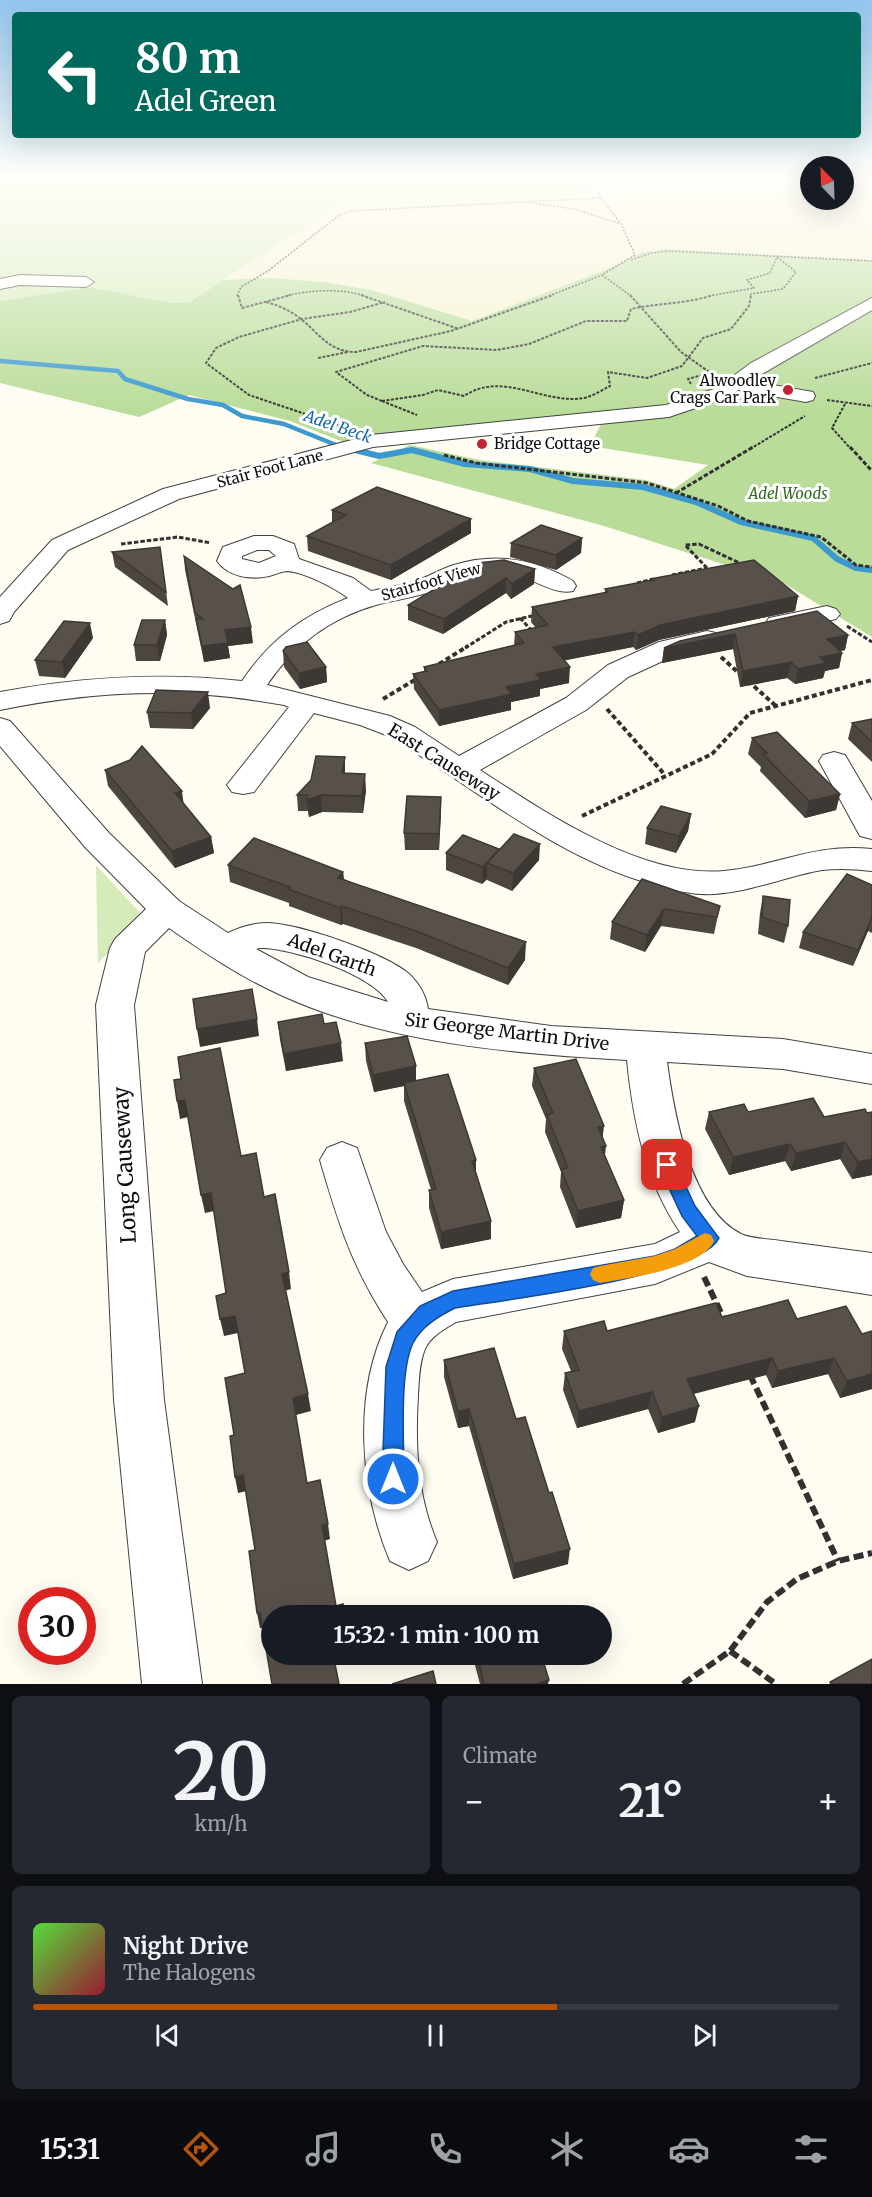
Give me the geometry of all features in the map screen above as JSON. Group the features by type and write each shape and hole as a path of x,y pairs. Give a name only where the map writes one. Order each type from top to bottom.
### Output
{"street":[{"path":"0,277 20,280 86,282"},
{"path":"0,285 20,280"},
{"name":"Stair Foot Lane","path":"0,612 60,545 171,494 364,443 669,411 724,392 757,367 872,303"},
{"path":"735,384 806,396"},
{"path":"245,545 264,543 281,546 289,554 284,562 325,574 344,583 366,600"},
{"name":"Stairfoot View","path":"251,688 282,645 324,618 366,600 425,586 462,570 489,565 514,565 550,577 564,586"},
{"path":"458,769 587,702 647,680 669,648 827,614"},
{"name":"East Causeway","path":"0,701 48,691 97,685 180,683 251,688 309,702 393,728 556,829 609,857 675,880 704,885 752,878 808,862 838,857 872,860"},
{"path":"243,785 309,702"},
{"path":"0,727 97,840 167,909"},
{"path":"834,760 872,829"},
{"name":"Sir George Martin Drive","path":"167,909 227,950 306,991 404,1020 551,1041 783,1054 872,1069"},
{"name":"Long Causeway","path":"167,909 128,948 115,1005 139,1400 172,1684"},
{"path":"645,1048 653,1119 667,1165 700,1244"},
{"path":"342,1160 364,1234 386,1279 416,1324"},
{"path":"409,1542 401,1522 393,1479 396,1367 404,1338 427,1312 453,1300 655,1264 700,1244 725,1248 747,1256 872,1274"}],"path":[{"path":"285,258 241,287 237,296 242,309 301,292 353,292 459,328"},
{"path":"628,261 632,258"},
{"path":"318,358 443,335 496,317 602,275 638,258"},
{"path":"415,421 417,414 367,395 336,372 423,346 497,351 529,344 586,321 627,321 631,309 696,301 721,292 754,288 747,280 770,273 777,258"},
{"path":"381,401 396,397 411,399 424,397 438,390 464,396 472,387 491,385 582,398 610,386 609,372 647,378 682,366 703,338 731,329 739,315 748,306 751,294 779,291 790,285 796,272 778,258"},
{"path":"791,258 872,261"},
{"path":"602,275 629,294 688,357 710,373 735,384"},
{"path":"266,302 279,305 302,320 312,333 324,342 352,352"},
{"path":"364,443 366,435 249,395 206,363 216,348 239,337 302,320 350,312 385,302"},
{"path":"785,393 823,375 872,363"},
{"path":"806,396 845,404 872,406"},
{"path":"676,493 814,411 806,396"},
{"path":"861,405 872,401"},
{"path":"845,404 832,428 872,471"},
{"path":"435,454 476,463 647,483 718,506 748,521 821,537 856,565 872,567"},
{"path":"115,545 178,537 207,543 229,542 245,545"},
{"path":"666,577 707,568 685,545 699,544 752,568"},
{"path":"632,585 656,579"},
{"path":"645,581 653,588"},
{"path":"436,666 506,622 538,614"},
{"path":"827,614 872,642"},
{"path":"520,618 535,635"},
{"path":"703,640 777,707"},
{"path":"357,716 426,672"},
{"path":"556,829 712,754 750,713 872,680"},
{"path":"587,702 665,775"},
{"path":"700,1244 727,1325"},
{"path":"747,1368 838,1562"},
{"path":"683,1684 730,1651 767,1602 797,1579 838,1562 872,1552"},
{"path":"730,1651 776,1684"}],"shaded area":[{"path":"258,258 630,258 600,272 472,321 371,290 269,278 223,280"},
{"path":"826,258 872,258 872,260"}],"green space":[{"path":"0,258 258,258 188,302 172,303 89,287 0,301"},
{"name":"Adel Woods","path":"630,258 826,258 872,260 872,637 785,584 604,526 371,463 410,445 479,460 645,480 674,489 708,465 590,446 605,416 346,443 290,421 189,395 139,417 0,383 0,301 89,287 172,303 189,302 223,280 269,278 324,282 371,290 472,321 600,272"},
{"path":"96,865 140,913 141,920 98,963"}],"building":[{"path":"377,487 471,519 391,565 307,536 346,515 332,510"},
{"path":"541,525 582,538 556,555 511,543"},
{"path":"160,547 166,592 112,552"},
{"path":"184,556 233,589 240,585 251,627 225,630 228,643 202,646 196,619 203,619 195,613"},
{"path":"504,560 535,569 512,584 506,578 444,619 408,605 478,563"},
{"path":"754,560 798,596 660,625 638,635 635,632 553,647 570,667 536,674 541,680 506,687 512,694 439,710 413,674 427,671 424,667 524,643 515,632 548,625 532,607 608,592 605,589 653,580 650,579"},
{"path":"817,611 848,635 827,639 842,653 820,657 826,663 798,669 791,662 743,671 735,634 664,648 680,641"},
{"path":"142,620 165,620 157,645 134,645"},
{"path":"64,621 90,623 62,662 35,660"},
{"path":"307,642 326,667 299,673 283,651 286,647"},
{"path":"156,690 208,692 191,713 147,712"},
{"path":"872,719 872,742 852,723"},
{"path":"777,732 840,794 809,801 763,754 767,753 752,738"},
{"path":"142,746 182,791 175,793 211,837 172,851 105,770 130,760"},
{"path":"316,756 345,757 342,773 365,774 362,796 321,795 307,800 308,795 297,795 311,780"},
{"path":"407,796 441,797 439,834 404,833"},
{"path":"661,806 691,814 679,836 647,828"},
{"path":"514,834 540,844 513,873 487,863"},
{"path":"463,835 499,849 483,867 446,853"},
{"path":"254,838 343,872 338,878 526,942 508,968 416,931 342,906 340,908 228,865"},
{"path":"847,874 872,885 872,917 858,950 803,932"},
{"path":"642,879 720,906 717,917 664,909 647,935 612,922"},
{"path":"763,896 790,900 788,926 762,917"},
{"path":"252,989 257,1019 197,1029 193,999"},
{"path":"322,1014 324,1024 336,1022 341,1043 284,1054 278,1022"},
{"path":"407,1036 416,1066 373,1075 365,1043"},
{"path":"220,1048 241,1156 256,1153 264,1197 275,1194 289,1272 282,1274 308,1394 293,1398 307,1483 320,1480 328,1524 322,1525 336,1605 261,1605 261,1619 260,1613 257,1613 249,1551 255,1550 243,1475 235,1477 230,1436 234,1435 225,1378 245,1373 235,1316 220,1319 216,1296 226,1293 211,1193 201,1195 185,1100 177,1101 174,1080 181,1079 178,1057"},
{"path":"576,1059 604,1126 598,1127 606,1146 601,1147 624,1200 578,1211 561,1169 568,1168 547,1115 553,1113 534,1068"},
{"path":"448,1074 476,1160 472,1161 491,1221 441,1232 429,1190 436,1189 404,1083"},
{"path":"813,1098 824,1117 865,1109 867,1113 872,1112 872,1159 858,1162 845,1142 796,1153 790,1144 733,1157 709,1112 744,1104 748,1112"},
{"path":"788,1300 797,1319 846,1306 862,1334 872,1331 872,1374 847,1381 834,1358 778,1371 772,1358 687,1379 699,1406 662,1417 652,1392 579,1411 565,1373 579,1370 564,1331 604,1321 607,1331 716,1303 722,1317"},
{"path":"494,1348 516,1419 525,1417 549,1493 552,1492 570,1549 514,1564 469,1409 458,1412 444,1360"},
{"path":"872,1659 872,1684 831,1684 830,1682"},
{"path":"269,1665 335,1665 339,1684 272,1684"},
{"path":"480,1665 544,1665 549,1680 536,1684 484,1684"},
{"path":"433,1671 436,1684 392,1684"}],"waterway":[{"name":"Adel Beck","path":"0,361 118,371 125,379 188,399 223,405 242,416 284,424 346,449"},
{"name":"Adel Beck","path":"343,447 379,456 412,450 465,464 530,469 573,481 643,487 696,502 741,522 813,538 837,559 856,568 872,570"}],"slow traffic":[{"path":"600,1274 655,1264 681,1255 705,1241"}],"place":[{"name":"Alwoodley Crags Car Park","path":"788,390"},
{"name":"Bridge Cottage","path":"482,444"}],"route":[{"path":"393,1479 396,1367 404,1338 416,1324 427,1312 453,1300 655,1264 681,1255 710,1238 688,1211 667,1165"}]}
